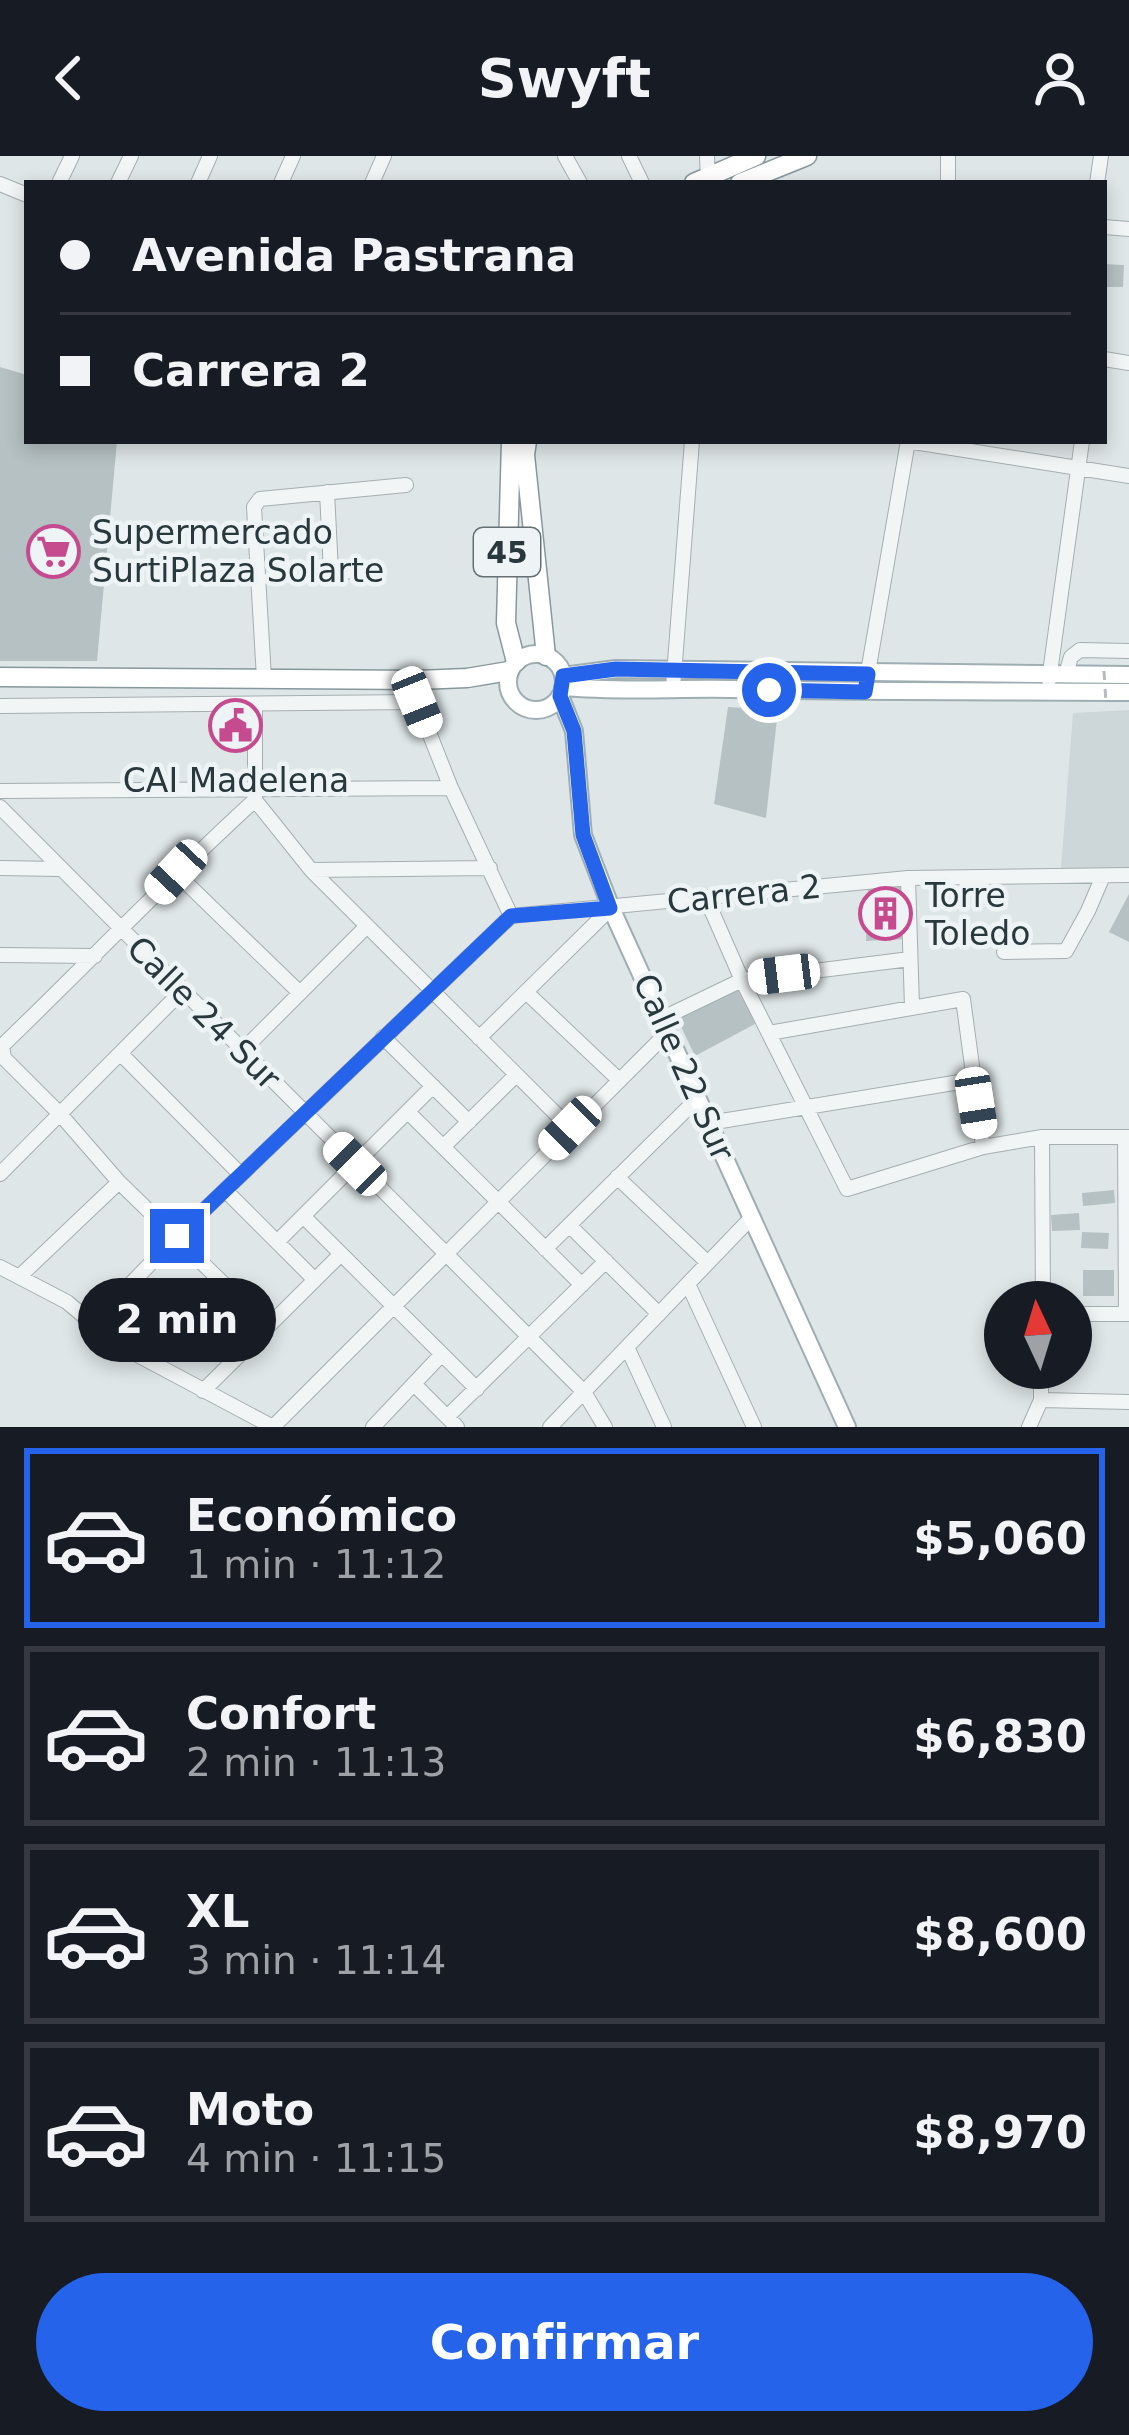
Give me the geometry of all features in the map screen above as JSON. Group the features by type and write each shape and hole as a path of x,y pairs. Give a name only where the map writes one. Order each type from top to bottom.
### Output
{"highway":[{"path":"704,174 756,156"},
{"path":"747,180 807,156"},
{"name":"45","path":"511,444 506,623 511,673"},
{"name":"45","path":"527,444 546,656"},
{"path":"0,677 418,680 511,673"}],"main road":[{"path":"560,691 557,664 546,656 530,655 511,673 513,699 524,708 538,710 560,691 606,691 673,679 866,683 1129,675"},
{"path":"1055,680 1129,692"},
{"name":"Calle 22 Sur","path":"560,691 574,731 583,835 610,908 847,1427"}],"street":[{"path":"673,679 692,444"},
{"path":"866,683 907,444"},
{"path":"927,444 1129,476"},
{"path":"1055,680 1082,444"},
{"path":"264,678 254,507 260,499 406,485"},
{"path":"327,492 331,572 360,571"},
{"path":"1055,680 1080,650 1129,651"},
{"path":"93,1322 511,916 417,702 418,680"},
{"path":"0,706 417,702"},
{"path":"256,704 255,795 311,870 570,1128"},
{"path":"0,791 255,795 451,788"},
{"path":"255,795 2,1046 4,1058 119,1182 268,1327"},
{"name":"Calle 24 Sur","path":"0,808 584,1392 605,1427"},
{"path":"0,868 59,869"},
{"path":"311,870 490,868"},
{"path":"176,872 300,993"},
{"name":"Carrera 2","path":"511,916 908,878 1129,875"},
{"path":"1004,952 1066,951 1103,876"},
{"path":"908,878 912,1007"},
{"path":"706,898 847,1189 983,1147 1042,1137 1127,1137 1128,1314 1092,1314"},
{"path":"479,1039 610,908"},
{"path":"242,1051 367,926"},
{"path":"0,955 95,956"},
{"path":"0,1267 67,1302 117,1344 273,1427 499,1201 666,1025 742,980 910,958"},
{"path":"0,1174 182,991"},
{"path":"526,992 618,1079"},
{"path":"770,1033 963,999 983,1147"},
{"path":"383,1037 469,1122"},
{"path":"121,1054 241,1174"},
{"path":"443,1147 516,1075"},
{"path":"709,1123 972,1080"},
{"path":"277,1242 433,1087"},
{"path":"545,1249 698,1098"},
{"path":"408,1112 582,1285"},
{"path":"1042,1137 1042,1281"},
{"path":"617,1177 708,1263"},
{"path":"19,1277 119,1182"},
{"path":"225,1190 315,1280"},
{"path":"303,1216 477,1389"},
{"path":"550,1427 752,1217"},
{"path":"569,1225 659,1314"},
{"path":"203,1391 340,1254"},
{"path":"414,1384 452,1422 477,1389 606,1262"},
{"path":"688,1284 754,1427"},
{"path":"627,1347 664,1427"},
{"path":"373,1427 442,1354"},
{"path":"1029,1427 1041,1389"},
{"path":"1041,1400 1129,1402"}],"path":[{"path":"1104,671 1106,704"}],"shaded area":[{"path":"1129,710 1129,869 1061,868 1073,713"}],"building":[{"path":"1107,264 1124,265 1123,287 1107,287"},
{"name":"Supermercado SurtiPlaza Solarte","path":"0,367 24,374 24,444 117,444 97,661 0,661"},
{"path":"728,707 778,710 766,818 714,804"},
{"name":"CAI Madelena","path":"222,712 251,712 249,740 222,743"},
{"name":"Torre Toledo","path":"904,887 905,939 866,941 868,888"},
{"path":"1129,894 1129,942 1109,932"},
{"path":"740,988 755,1024 695,1056 676,1016"},
{"path":"1114,1190 1115,1203 1083,1206 1082,1193"},
{"path":"1079,1213 1080,1230 1052,1231 1051,1215"},
{"path":"1082,1232 1109,1233 1108,1249 1081,1248"},
{"path":"1083,1270 1114,1270 1114,1296 1092,1296 1092,1281 1083,1281"}],"place":[{"name":"Supermercado SurtiPlaza Solarte","path":"53,551"},
{"name":"CAI Madelena","path":"236,726"},
{"name":"Torre Toledo","path":"886,914"}],"route":[{"path":"177,1236 511,916 610,908 583,835 574,731 560,696 563,676 616,669 868,674 865,692 769,690"}]}
